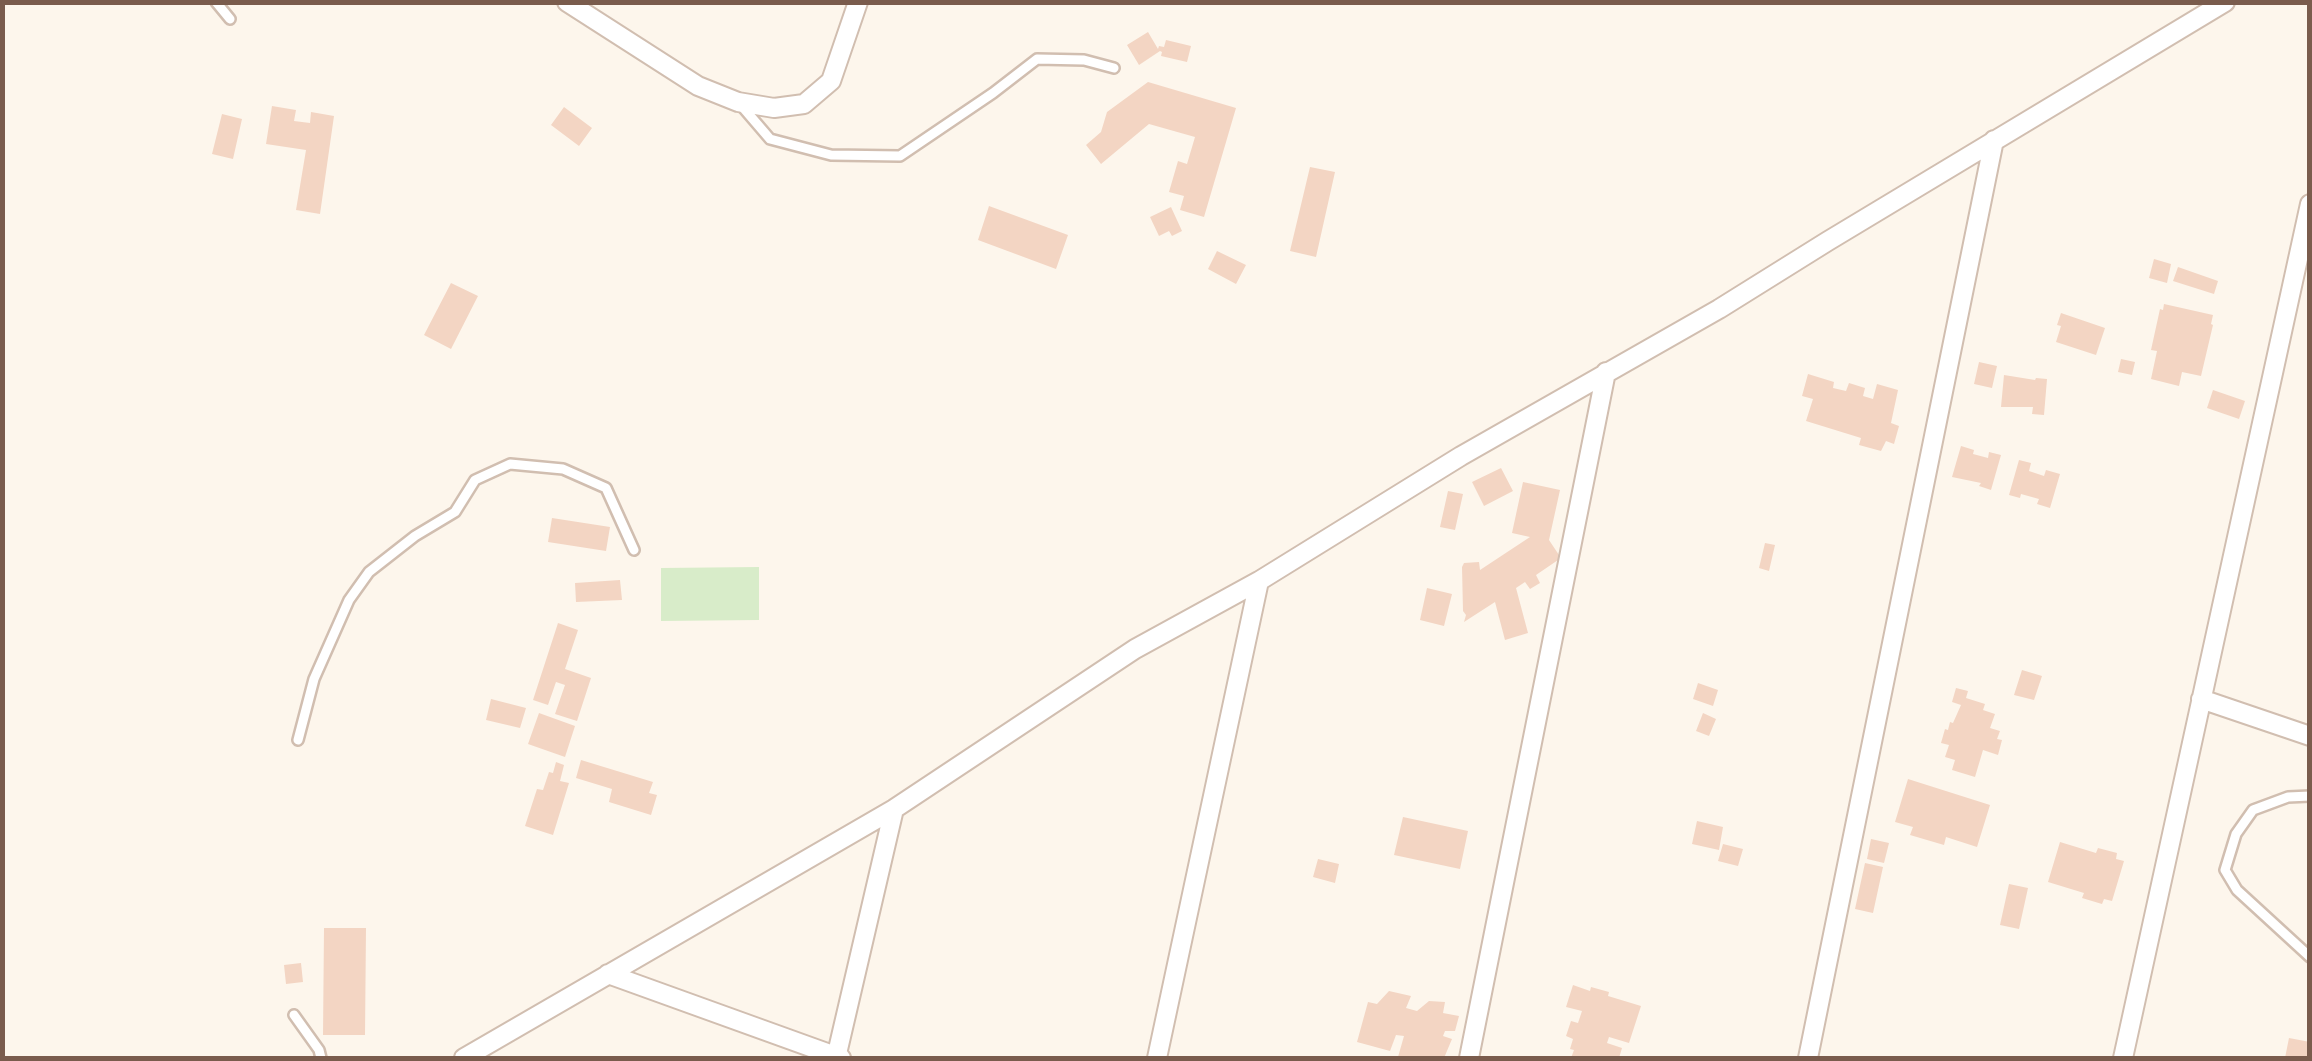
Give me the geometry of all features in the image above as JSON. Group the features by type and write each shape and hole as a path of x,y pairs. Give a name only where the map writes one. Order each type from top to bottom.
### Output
{"street":[{"path":"566,2 698,86 738,102 774,108 804,104 831,82 858,2"},
{"path":"464,1058 894,809 1135,649 1259,581 1462,456 1719,309 2225,2"},
{"path":"1808,1058 1994,140"},
{"path":"2124,1058 2310,204"},
{"path":"1469,1058 1606,372"},
{"path":"1158,1058 1259,581"},
{"path":"2201,699 2310,736"},
{"path":"608,974 838,1058 894,809"}],"lane":[{"path":"216,2 230,20"},
{"path":"738,102 770,139 832,155 900,156 994,93 1036,59 1084,60 1114,68"},
{"path":"298,740 314,679 350,600 369,572 415,536 455,512 475,480 510,464 564,469 606,488 634,550"},
{"path":"2310,796 2288,797 2252,810 2236,834 2225,870 2237,890 2310,957"},
{"path":"294,1015 319,1050 320,1058"}],"green space":[{"path":"759,567 759,620 661,621 661,568"}],"building":[{"path":"1148,32 1158,49 1164,47 1166,40 1191,46 1187,62 1161,56 1160,51 1139,65 1127,45"},
{"path":"1148,82 1236,108 1204,217 1180,210 1184,196 1169,192 1178,161 1187,164 1195,137 1149,124 1101,164 1086,145 1101,132 1107,112"},
{"path":"272,106 296,110 294,121 310,123 311,112 334,116 320,214 296,210 306,150 266,144"},
{"path":"564,107 592,128 579,146 551,125"},
{"path":"222,114 242,119 233,159 212,154"},
{"path":"1310,167 1335,172 1316,257 1290,251"},
{"path":"989,206 1068,235 1056,269 978,240"},
{"path":"1171,207 1182,231 1159,236 1150,217"},
{"path":"1217,251 1246,265 1236,284 1208,269"},
{"path":"2154,259 2171,264 2167,283 2149,278"},
{"path":"2178,267 2218,281 2214,294 2173,281"},
{"path":"451,283 478,296 451,349 424,335"},
{"path":"2164,304 2213,315 2201,376 2182,372 2179,386 2151,379 2157,351 2151,350"},
{"path":"2061,313 2105,328 2096,355 2056,342"},
{"path":"2121,359 2135,362 2132,375 2118,372"},
{"path":"1979,362 1997,366 1992,388 1974,384"},
{"path":"1808,374 1834,382 1833,388 1846,391 1849,383 1865,388 1863,396 1873,399 1877,384 1898,390 1891,423 1899,426 1894,444 1886,441 1881,451 1859,445 1861,438 1806,421 1813,399 1802,396"},
{"path":"2004,375 2047,379 2044,415 2032,414 2033,407 2001,407"},
{"path":"2213,390 2245,401 2239,419 2207,408"},
{"path":"1961,446 1988,458 1989,452 2001,455 1991,490 1979,486 1981,483 1952,477"},
{"path":"2019,460 2031,463 2029,471 2044,476 2046,470 2060,474 2050,508 2037,504 2039,499 2009,495"},
{"path":"1501,468 1513,491 1484,506 1472,482"},
{"path":"1523,482 1560,490 1549,540 1561,558 1536,575 1540,583 1530,589 1525,582 1516,588 1528,633 1505,640 1495,602 1464,622 1462,567 1464,563 1479,562 1480,570 1530,537 1512,533"},
{"path":"1448,491 1463,494 1455,530 1440,527"},
{"path":"552,518 610,527 606,551 548,542"},
{"path":"1765,543 1775,545 1769,571 1759,568"},
{"path":"620,580 622,600 576,602 575,583"},
{"path":"1427,588 1452,594 1444,626 1420,620"},
{"path":"558,623 578,630 565,669 591,678 577,721 555,714 565,685 556,682 548,705 533,700"},
{"path":"2022,670 2042,676 2034,700 2014,695"},
{"path":"1698,683 1718,690 1713,706 1693,699"},
{"path":"1956,688 1968,691 1966,698 1985,704 1983,710 1995,714 1990,728 2000,731 1997,739 2002,740 1998,755 1983,750 1975,777 1952,770 1955,760 1945,757 1949,745 1941,743 1961,705 1952,702"},
{"path":"491,699 526,708 520,728 486,720"},
{"path":"539,713 575,726 565,757 528,744"},
{"path":"1703,713 1716,719 1709,736 1696,731"},
{"path":"581,760 653,782 649,793 657,795 651,815 609,802 612,789 576,778"},
{"path":"556,762 564,765 560,781 569,783 553,835 525,826 537,789 543,790"},
{"path":"1908,779 1990,805 1977,847 1946,837 1944,845 1910,835 1913,827 1895,822"},
{"path":"1403,817 1468,831 1460,869 1394,855"},
{"path":"1697,821 1723,827 1719,850 1692,844"},
{"path":"1871,839 1889,843 1884,863 1867,859"},
{"path":"2060,842 2096,853 2098,848 2117,853 2116,859 2124,861 2112,901 2104,899 2102,904 2082,898 2084,893 2048,882"},
{"path":"1723,844 1743,849 1738,866 1718,861"},
{"path":"1318,859 1339,864 1335,883 1313,877"},
{"path":"1865,863 1883,867 1873,913 1855,909"},
{"path":"2009,884 2028,888 2019,929 2000,925"},
{"path":"324,928 366,928 365,1035 323,1035"},
{"path":"301,963 303,982 286,984 284,965"},
{"path":"1573,985 1609,992 1608,996 1641,1006 1629,1043 1609,1037 1607,1043 1622,1048 1619,1058 1571,1058 1573,1039 1566,1036 1571,1021 1578,1023 1582,1011 1566,1007"},
{"path":"1389,991 1411,996 1406,1008 1417,1011 1429,1001 1445,1002 1443,1013 1459,1016 1455,1031 1445,1031 1443,1036 1452,1039 1444,1058 1398,1057 1404,1036 1396,1035 1390,1051 1357,1042 1368,1002 1377,1004"},
{"path":"2289,1038 2310,1042 2310,1058 2285,1058"}]}
